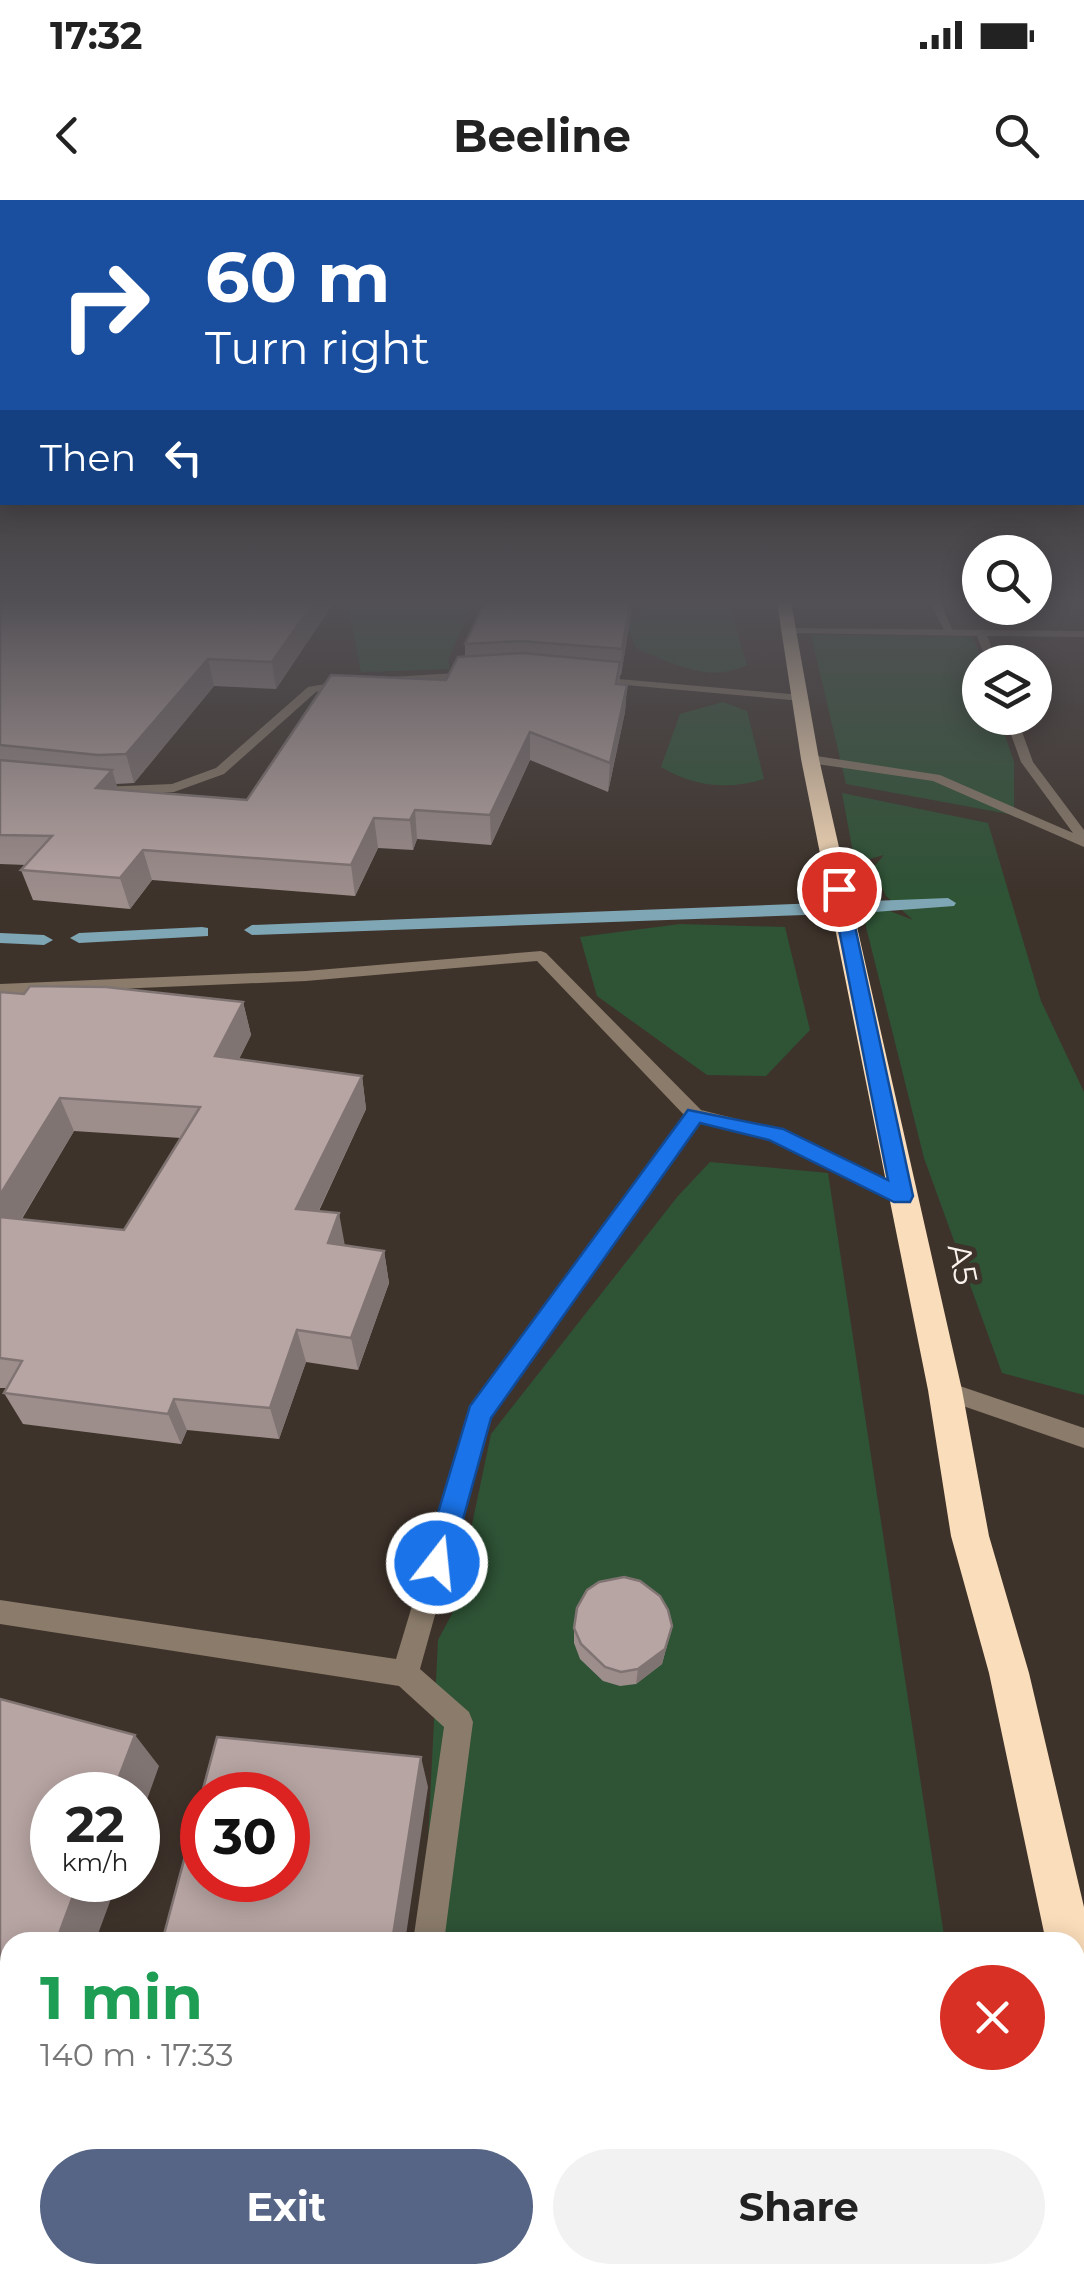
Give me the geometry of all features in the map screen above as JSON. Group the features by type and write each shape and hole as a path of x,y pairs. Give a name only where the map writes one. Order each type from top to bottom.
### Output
{"highway":[{"name":"A5","path":"802,699 810,758 945,1390 970,1536 1009,1673 1066,1932"}],"street":[{"path":"88,790 174,788 220,771 301,699"},
{"path":"1017,735 1027,762 1084,841"},
{"path":"810,758 936,778 1084,841"},
{"path":"0,989 306,976 541,956 695,1115 775,1134 902,1196"},
{"path":"405,1674 480,1414 695,1115"},
{"path":"945,1390 1084,1438"},
{"path":"0,1612 405,1674 460,1722 429,1932"}],"green space":[{"path":"826,699 962,699 962,735 1005,735 1014,762 1014,815 846,784"},
{"path":"723,702 747,711 764,779 711,785 661,767 680,714"},
{"path":"842,793 988,823 1041,1001 1084,1092 1084,1395 1002,1373 924,1158 859,899 913,920 886,896 873,868 884,855 855,863"},
{"path":"680,924 785,927 810,1030 766,1076 707,1075 597,996 580,937"},
{"path":"710,1162 828,1173 943,1932 423,1932 438,1640 454,1610 491,1434 678,1196"}],"building":[{"path":"0,699 173,699 126,754 0,745"},
{"path":"315,699 624,699 610,763 530,732 490,815 415,810 410,820 374,818 351,865 143,850 120,878 21,870 52,836 0,835 0,760 112,770 96,788 247,800"},
{"path":"30,986 106,987 243,1002 215,1056 362,1076 296,1209 339,1213 328,1243 384,1251 351,1338 297,1330 270,1408 174,1399 168,1414 4,1393 22,1361 0,1358 0,1217 124,1230 200,1107 60,1098 0,1195 0,992 24,994"},
{"path":"624,1577 640,1581 660,1596 672,1626 665,1649 638,1669 621,1672 605,1667 581,1644 574,1628 577,1608 587,1590 599,1582"},
{"path":"0,1699 135,1735 121,1772 30,1772 30,1902 71,1902 60,1932 0,1932"},
{"path":"217,1737 421,1757 394,1932 165,1932 180,1875 180,1902 310,1902 310,1772 208,1772"}],"waterway":[{"path":"252,930 948,903"},
{"path":"79,938 202,932"},
{"path":"0,938 44,940"}],"route":[{"path":"437,1563 480,1414 695,1115 775,1134 902,1196 839,889"}]}
